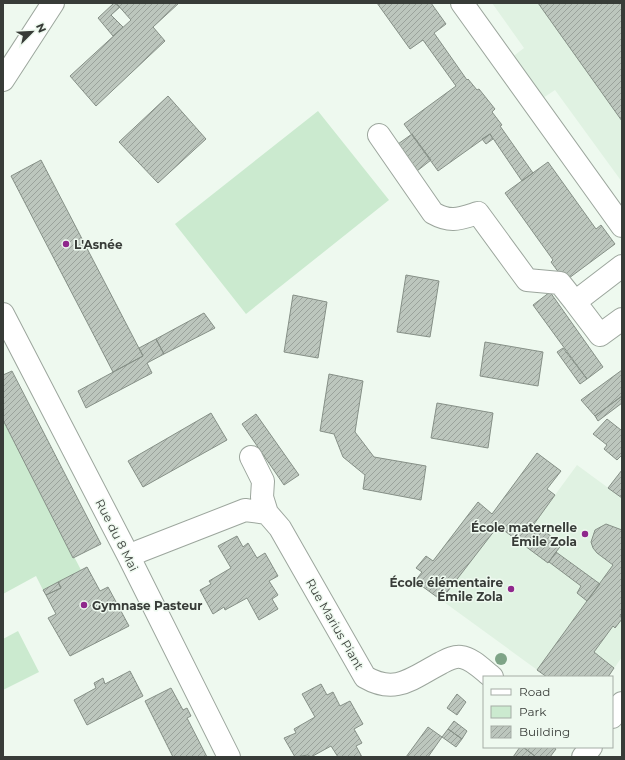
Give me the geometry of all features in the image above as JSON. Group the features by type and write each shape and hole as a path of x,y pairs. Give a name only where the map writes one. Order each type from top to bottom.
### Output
{"street":[{"path":"3,80 53,3"},
{"path":"462,3 622,226"},
{"path":"379,135 433,213 443,218 456,220 478,213 526,280 560,283 600,336 622,319"},
{"path":"575,302 622,266"},
{"name":"Rue du 8 Mai","path":"3,314 229,757"},
{"name":"Rue Marius Piant","path":"251,457 263,481 262,497 267,513 280,528 365,677 374,683 387,686 398,685 449,659 462,657 491,676"},
{"path":"128,557 245,510 267,513"},
{"path":"613,716 622,703"}],"shaded area":[{"path":"492,3 622,3 622,182 555,90 540,100 511,58 524,48"},
{"name":"École élémentaire Émile Zola","path":"537,453 561,471 547,489 555,495 577,465 622,498 622,657 609,676 546,676 415,581 422,572 416,568 426,556 433,560 478,502 492,514"}],"green space":[{"path":"318,111 389,200 246,314 175,224"},
{"path":"3,420 81,570 43,590 36,576 3,594"},
{"path":"18,631 39,672 3,690 3,639"}],"building":[{"path":"114,3 120,7 111,15 123,27 113,36 98,18"},
{"path":"116,3 179,3 153,27 165,41 96,106 70,76 131,20"},
{"path":"377,3 431,3 446,24 434,33 467,80 468,79 477,90 479,89 495,109 492,112 502,125 500,126 533,173 522,181 490,134 438,171 404,124 456,86 423,40 410,49"},
{"path":"538,3 622,3 622,121"},
{"path":"168,96 206,139 158,183 119,142"},
{"path":"412,134 431,160 417,171 398,144"},
{"path":"490,134 493,139 486,144 482,139"},
{"name":"L'Asnée","path":"41,160 143,356 113,372 11,176"},
{"path":"548,162 596,229 601,225 615,244 565,281 551,262 553,260 505,193"},
{"path":"406,275 439,281 430,337 397,332"},
{"path":"550,292 603,367 587,379 533,305"},
{"path":"293,295 327,302 318,358 284,352"},
{"path":"204,313 215,328 164,354 156,339"},
{"path":"156,339 164,354 147,363 152,373 86,408 78,391 143,356 139,348"},
{"path":"485,342 543,352 538,386 480,376"},
{"path":"563,348 587,379 580,384 557,352"},
{"path":"622,370 622,396 595,416 581,400"},
{"path":"12,371 101,544 73,558 3,420 3,375"},
{"path":"329,374 363,381 355,432 374,457 426,466 421,500 363,489 365,475 343,457 334,434 320,431"},
{"path":"622,396 622,403 598,421 595,416"},
{"path":"437,403 493,413 488,448 431,438"},
{"path":"211,413 227,440 143,487 128,461"},
{"path":"256,414 299,475 284,485 242,424"},
{"path":"607,419 621,430 622,429 622,455 617,460 604,449 607,445 593,434"},
{"path":"537,453 561,471 547,489 555,495 534,524 562,544 548,563 498,526 441,600 415,581 422,572 416,568 426,556 433,561 478,502 492,514"},
{"path":"622,470 622,498 608,488"},
{"path":"606,524 622,530 622,613 620,615 622,619 615,628 613,626 594,652 614,668 609,676 546,676 537,670 613,565 597,553 593,548 591,542 595,530"},
{"path":"237,536 243,547 248,543 257,558 265,553 278,576 269,581 278,595 272,599 278,609 259,620 247,598 225,610 224,607 213,614 200,590 211,584 209,581 231,568 218,546"},
{"path":"556,552 600,584 587,601 577,593 581,586 549,562"},
{"name":"Gymnase Pasteur","path":"87,567 100,591 108,587 129,626 70,656 48,618 56,614 46,595 61,588 58,582"},
{"path":"58,582 61,588 46,595 43,590"},
{"path":"130,671 143,696 87,725 74,700 96,688 94,683 103,678 105,684"},
{"path":"321,684 327,695 333,692 340,706 350,701 363,724 354,729 362,743 356,746 362,757 338,757 331,746 311,757 308,755 295,757 284,738 296,733 294,729 315,717 302,694"},
{"path":"171,688 183,710 187,708 191,716 187,718 207,757 173,757 145,701"},
{"path":"457,694 466,702 457,715 447,708"},
{"path":"454,721 467,731 462,739 448,729"},
{"path":"428,727 442,737 428,757 406,757"},
{"path":"448,729 462,739 456,747 442,737"},
{"path":"519,748 524,748 536,757 513,757"},
{"path":"524,748 556,749 550,757 536,757"}],"place":[{"name":"L'Asnée","path":"66,244"},
{"name":"École maternelle Émile Zola","path":"585,534"},
{"name":"École élémentaire Émile Zola","path":"511,589"},
{"name":"Gymnase Pasteur","path":"84,605"}]}
